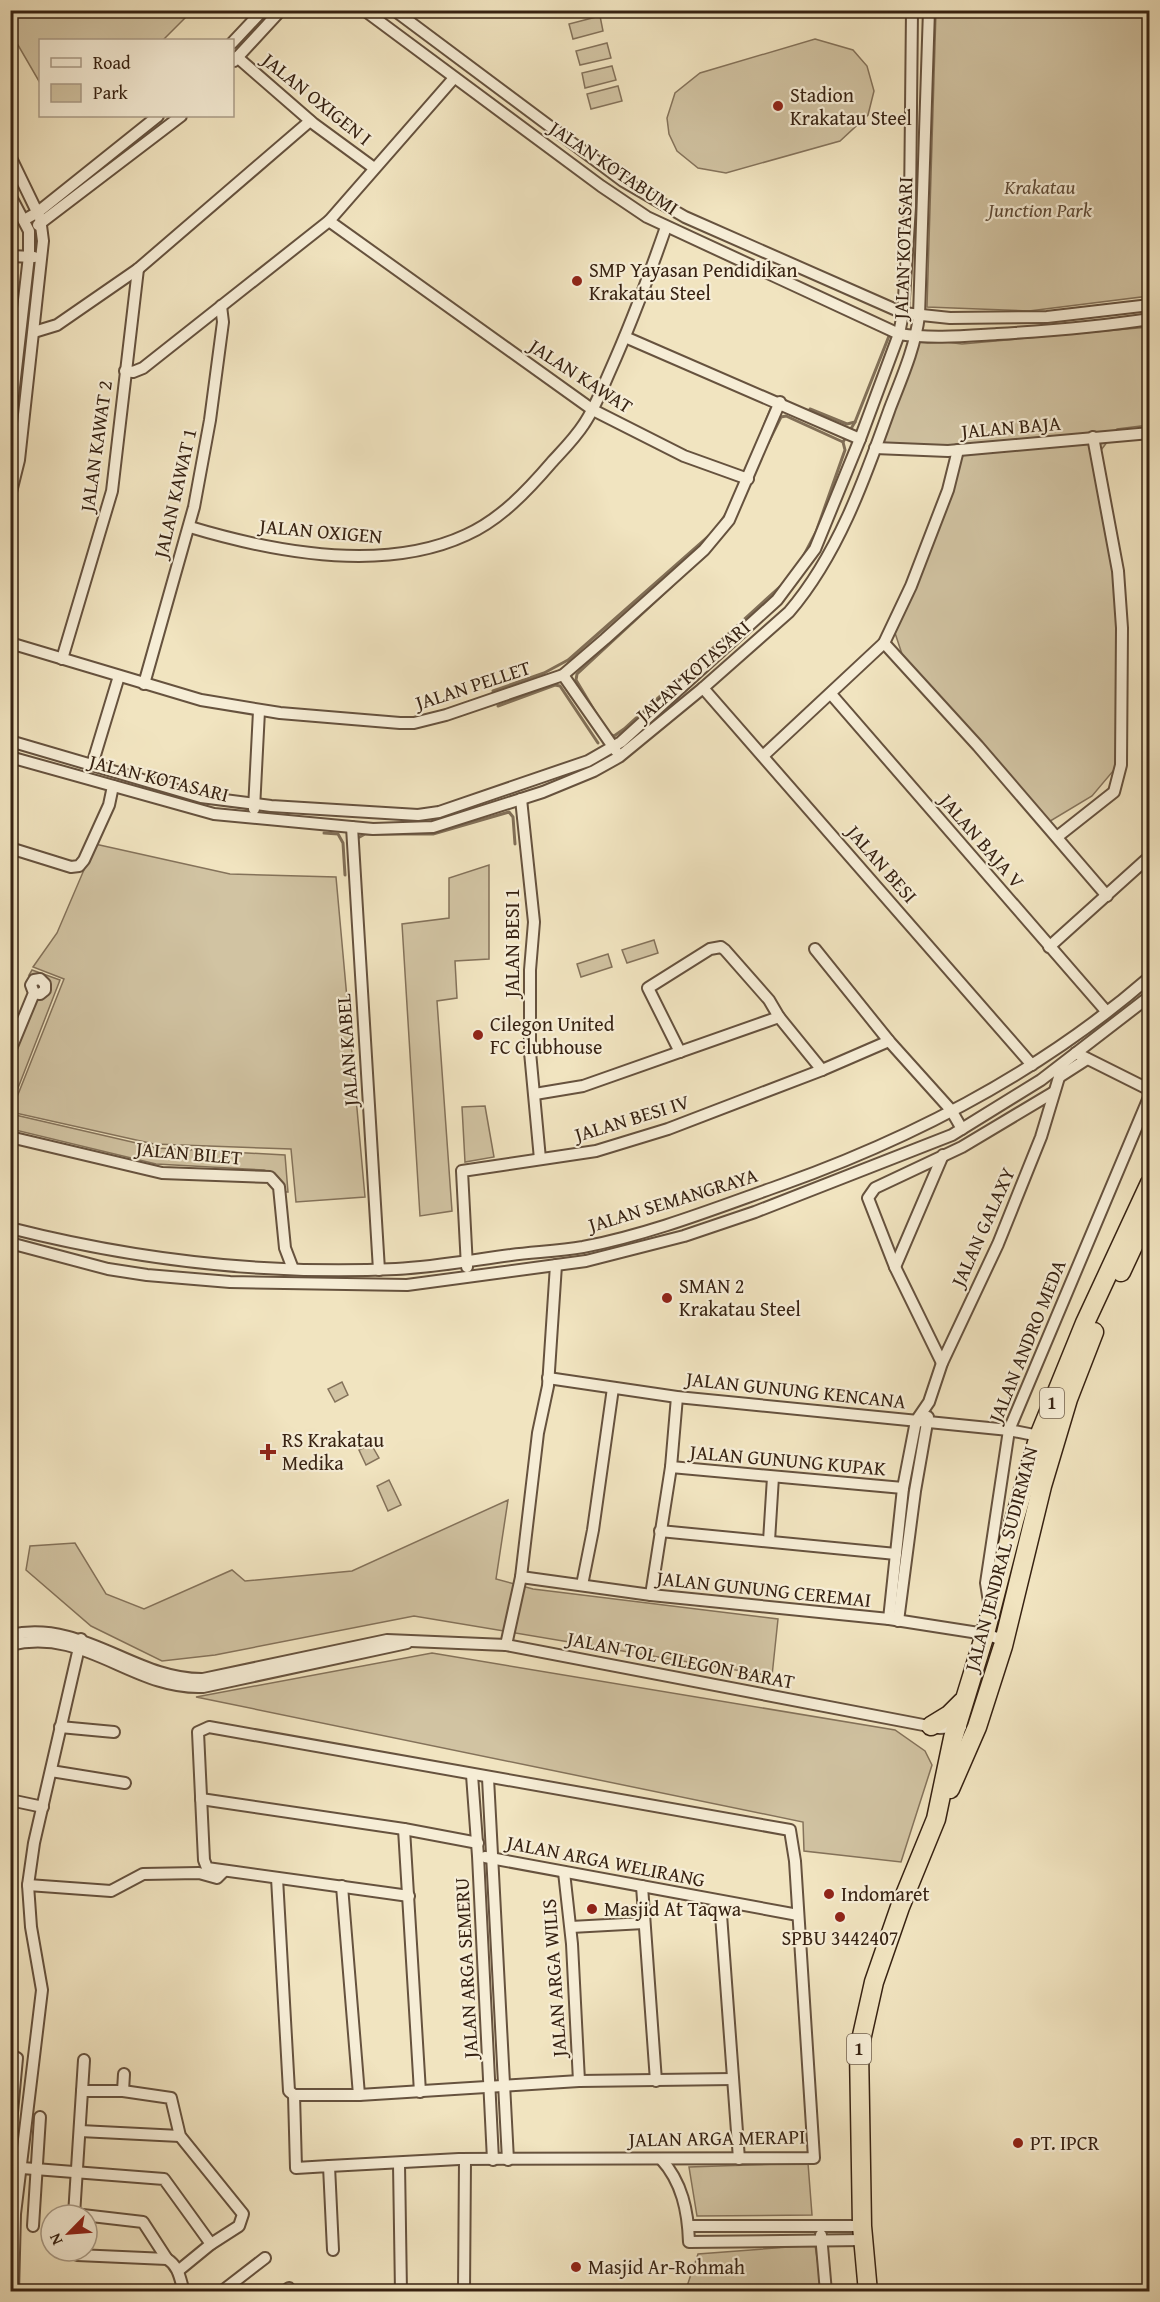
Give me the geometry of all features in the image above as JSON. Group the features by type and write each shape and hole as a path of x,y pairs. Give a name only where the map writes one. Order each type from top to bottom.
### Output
{"highway":[{"name":"1","path":"868,2292 862,2233 859,2091 862,2028 874,1982 900,1907 936,1819 951,1730 965,1698 985,1634 1040,1436 1085,1323 1149,1183"},
{"name":"JALAN JENDRAL SUDIRMAN","path":"936,1819 951,1730 1003,1640 1039,1496 1068,1399 1095,1329 1149,1211"},
{"path":"947,1762 941,1744 951,1730"}],"street":[{"path":"234,41 263,10"},
{"path":"235,59 281,10"},
{"name":"JALAN KOTABUMI","path":"364,10 601,186 666,227 899,334 917,337 1058,330 1149,320"},
{"name":"JALAN KOTABUMI","path":"394,10 609,172 685,217 903,313 950,318 1047,317 1149,305"},
{"name":"JALAN KOTASARI","path":"10,741 201,796 255,804 418,815 432,813 588,761 628,736 777,600 809,559 859,438 899,334 903,313 910,203 912,10"},
{"name":"JALAN KOTASARI","path":"10,757 214,814 254,818 352,836 434,827 521,800 594,771 619,757 704,688 789,612 822,567 875,448 917,337 920,316 928,10"},
{"name":"JALAN OXIGEN I","path":"235,59 310,121 374,168"},
{"path":"125,371 133,372 143,368 329,221 454,78"},
{"path":"28,231 40,217 158,117"},
{"path":"24,220 40,217 180,117"},
{"path":"34,332 57,325 138,269 310,121"},
{"path":"10,156 40,217 43,241 35,257 10,422"},
{"path":"601,186 609,172"},
{"path":"10,195 24,220 35,257 34,332 20,460 10,496"},
{"name":"JALAN KAWAT","path":"329,221 593,410 684,456 744,478"},
{"name":"JALAN OXIGEN","path":"190,527 233,540 343,555 386,556 429,548 466,535 514,502 584,425 593,410 625,337 666,227"},
{"path":"10,256 35,257"},
{"name":"JALAN KAWAT 2","path":"62,659 110,500 138,269"},
{"name":"JALAN KAWAT 1","path":"144,684 190,527 210,420 223,322 222,306"},
{"path":"625,337 859,438"},
{"name":"JALAN PELLET","path":"10,643 201,700 259,711 414,723 446,715 563,675 704,550 729,520 744,478 780,402"},
{"name":"JALAN BAJA","path":"875,448 958,450 1149,433"},
{"path":"1056,837 1114,792 1121,765 1122,649 1118,571 1093,437"},
{"path":"763,756 884,643 919,565 948,490 958,450"},
{"path":"809,559 822,567"},
{"path":"884,643 1107,896"},
{"path":"563,675 619,757"},
{"path":"92,765 119,676"},
{"name":"JALAN BESI","path":"704,688 1032,1065"},
{"name":"JALAN BAJA V","path":"831,694 1106,1011"},
{"path":"254,818 259,711"},
{"path":"10,848 70,867 79,866 84,860 109,805 113,786"},
{"name":"JALAN BESI 1","path":"521,800 534,922 530,970 530,1052 536,1094 540,1159"},
{"name":"JALAN KABEL","path":"352,836 380,1270"},
{"path":"1049,947 1149,856"},
{"path":"680,1052 648,988 717,947 728,952 769,1000 779,1017 822,1070"},
{"path":"815,950 889,1041 951,1110 962,1130"},
{"name":"JALAN SEMANGRAYA","path":"10,1228 66,1242 154,1259 277,1269 380,1270 584,1246 682,1220 845,1162 951,1110 1032,1065 1149,977"},
{"path":"10,1051 34,993"},
{"name":"JALAN SEMANGRAYA","path":"10,1243 63,1258 147,1275 230,1282 407,1285 586,1261 684,1236 735,1219 934,1143 962,1130 1063,1064 1082,1056 1149,996"},
{"path":"536,1094 583,1086 779,1017"},
{"name":"JALAN BESI IV","path":"466,1261 462,1171 596,1151 668,1129 822,1070 889,1041"},
{"path":"1059,1077 1082,1056 1149,1090"},
{"name":"JALAN GALAXY","path":"893,1620 928,1423 929,1402 942,1363 998,1244 1041,1137 1063,1064"},
{"path":"942,1363 895,1267 868,1198 875,1188 944,1155 1054,1092"},
{"name":"JALAN ANDRO MEDA","path":"991,1612 986,1583 1009,1430 1149,1095"},
{"name":"JALAN BILET","path":"10,1137 162,1173 270,1177 279,1186 285,1248 293,1269"},
{"path":"895,1267 944,1155"},
{"path":"63,1258 66,1242"},
{"path":"277,1269 285,1248"},
{"path":"466,1261 468,1277"},
{"path":"506,1645 521,1576 538,1433 548,1378 556,1265"},
{"name":"JALAN GUNUNG KENCANA","path":"548,1378 677,1397 1009,1430 1040,1436"},
{"path":"582,1585 593,1530 614,1388"},
{"path":"651,1595 671,1467 677,1397"},
{"name":"JALAN GALAXY","path":"893,1620 896,1554 903,1488 915,1421 929,1402"},
{"name":"JALAN GUNUNG KUPAK","path":"671,1467 903,1488"},
{"path":"769,1541 773,1477"},
{"path":"660,1531 896,1554"},
{"name":"JALAN GUNUNG CEREMAI","path":"521,1576 651,1595 893,1620 985,1634 1003,1640"},
{"path":"10,1635 30,1631 52,1632 79,1643"},
{"path":"10,1645 49,1640 79,1643"},
{"name":"JALAN TOL CILEGON BARAT","path":"79,1643 164,1673 188,1679 203,1679 387,1640 506,1645 951,1730"},
{"path":"13,2292 15,2214 42,1990 31,1927 28,1885 34,1843 44,1807 79,1643"},
{"path":"60,1727 114,1732"},
{"path":"409,1896 207,1868 198,1732 209,1727 488,1778"},
{"path":"51,1771 125,1783"},
{"name":"JALAN ARGA SEMERU","path":"472,1775 478,1843 493,2160"},
{"name":"JALAN ARGA MERAPI","path":"294,2095 296,2168 465,2160 814,2158 792,1833 787,1829 488,1778"},
{"name":"JALAN ARGA SEMERU","path":"488,1778 506,2087 508,2160"},
{"path":"201,1799 404,1829 478,1843"},
{"path":"10,1800 44,1807"},
{"path":"404,1829 420,2092"},
{"name":"JALAN ARGA WELIRANG","path":"478,1856 798,1915"},
{"path":"28,1885 111,1891 143,1874 199,1872 217,1878 224,1871"},
{"name":"JALAN ARGA WILIS","path":"564,1872 571,1926 579,2081"},
{"path":"278,1878 289,2091 294,2095 359,2095 579,2081 734,2079"},
{"path":"342,1886 359,2095"},
{"path":"642,1886 656,2081"},
{"path":"720,1901 739,2159"},
{"path":"571,1926 644,1923"},
{"path":"10,2054 17,2058 10,2134"},
{"path":"74,2203 84,2060"},
{"path":"123,2091 124,2074"},
{"path":"82,2091 123,2091 171,2098 180,2136 243,2214 241,2224 211,2244 178,2271"},
{"path":"33,2226 40,2117"},
{"path":"12,2118 25,2119"},
{"path":"80,2131 180,2136"},
{"path":"661,2159 678,2185 689,2226 689,2242 821,2241 862,2233"},
{"path":"10,2160 37,2169 164,2179 211,2244"},
{"path":"464,2292 465,2160"},
{"path":"399,2164 401,2292"},
{"path":"329,2166 333,2250"},
{"path":"99,2217 144,2222 167,2259"},
{"path":"689,2226 820,2226 862,2233"},
{"path":"820,2226 826,2292"},
{"path":"99,2256 167,2259 174,2263 184,2292"},
{"path":"221,2292 265,2258"}],"green space":[{"path":"11,10 192,11 164,39 39,39 39,81 11,33"},
{"name":"Krakatau Junction Park","path":"936,11 1149,11 1149,296 1029,311 927,307"},
{"path":"600,16 603,31 573,39 569,24"},
{"path":"815,39 853,50 867,66 874,91 868,115 840,141 726,173 698,168 677,151 669,134 667,118 675,93 700,73"},
{"path":"607,43 611,58 580,65 576,51"},
{"path":"612,66 616,80 585,88 582,73"},
{"path":"618,86 622,101 591,109 587,94"},
{"path":"1149,327 1149,425 1117,429 1095,458 1110,539 1120,648 1119,764 1092,796 1047,823 902,654 894,630 959,455 879,443 914,338 962,344"},
{"path":"95,844 230,874 336,877 365,1197 296,1202 291,1149 154,1144 11,1112 64,979 33,967 57,933"},
{"path":"489,865 489,959 455,961 457,998 437,1001 452,1211 420,1216 402,924 449,918 449,878"},
{"path":"654,940 658,953 627,963 622,950"},
{"path":"608,954 612,967 581,977 577,964"},
{"path":"32,970 60,980 11,1106 11,1061 37,993 40,992 39,976 29,975"},
{"path":"485,1106 494,1157 465,1162 462,1107"},
{"path":"11,1114 158,1148 285,1155 288,1192 283,1192 278,1177 264,1170 156,1164 11,1129"},
{"path":"342,1382 348,1395 335,1402 328,1389"},
{"path":"371,1444 379,1458 366,1465 359,1450"},
{"path":"389,1480 401,1505 388,1511 377,1486"},
{"path":"508,1500 496,1579 533,1589 778,1619 772,1676 414,1616 215,1655 162,1661 91,1626 26,1570 30,1546 75,1543 106,1594 144,1609 232,1570 245,1581 352,1571"},
{"path":"432,1653 895,1730 925,1751 932,1765 901,1862 804,1851 803,1822 196,1697"},
{"path":"808,2163 812,2215 697,2216 689,2167"},
{"path":"815,2245 822,2291 685,2292 698,2254"}],"waterway":[{"path":"810,409 847,424 855,422 889,336 887,331"},
{"path":"762,431 773,404"},
{"path":"768,443 781,417 786,416 843,442"},
{"path":"804,555 816,532 845,450 843,442 855,422"},
{"path":"720,523 728,511"},
{"path":"493,691 544,673 568,660 712,533"},
{"path":"609,734 614,736 624,729 783,584"},
{"path":"597,715 576,680 577,674 672,586"},
{"path":"498,706 555,685 560,686 598,743"},
{"path":"356,839 365,834 433,834 509,812 513,817 515,844"},
{"path":"324,833 338,834 343,843 345,875"}],"place":[{"name":"Stadion Krakatau Steel","path":"778,106"},
{"name":"SMP Yayasan Pendidikan Krakatau Steel","path":"577,281"},
{"name":"Cilegon United FC Clubhouse","path":"478,1035"},
{"name":"SMAN 2 Krakatau Steel","path":"667,1298"},
{"name":"RS Krakatau Medika","path":"268,1452"},
{"name":"Indomaret","path":"829,1894"},
{"name":"Masjid At Taqwa","path":"592,1909"},
{"name":"SPBU 3442407","path":"840,1917"},
{"name":"PT. IPCR","path":"1018,2143"},
{"name":"Masjid Ar-Rohmah","path":"576,2267"}]}
